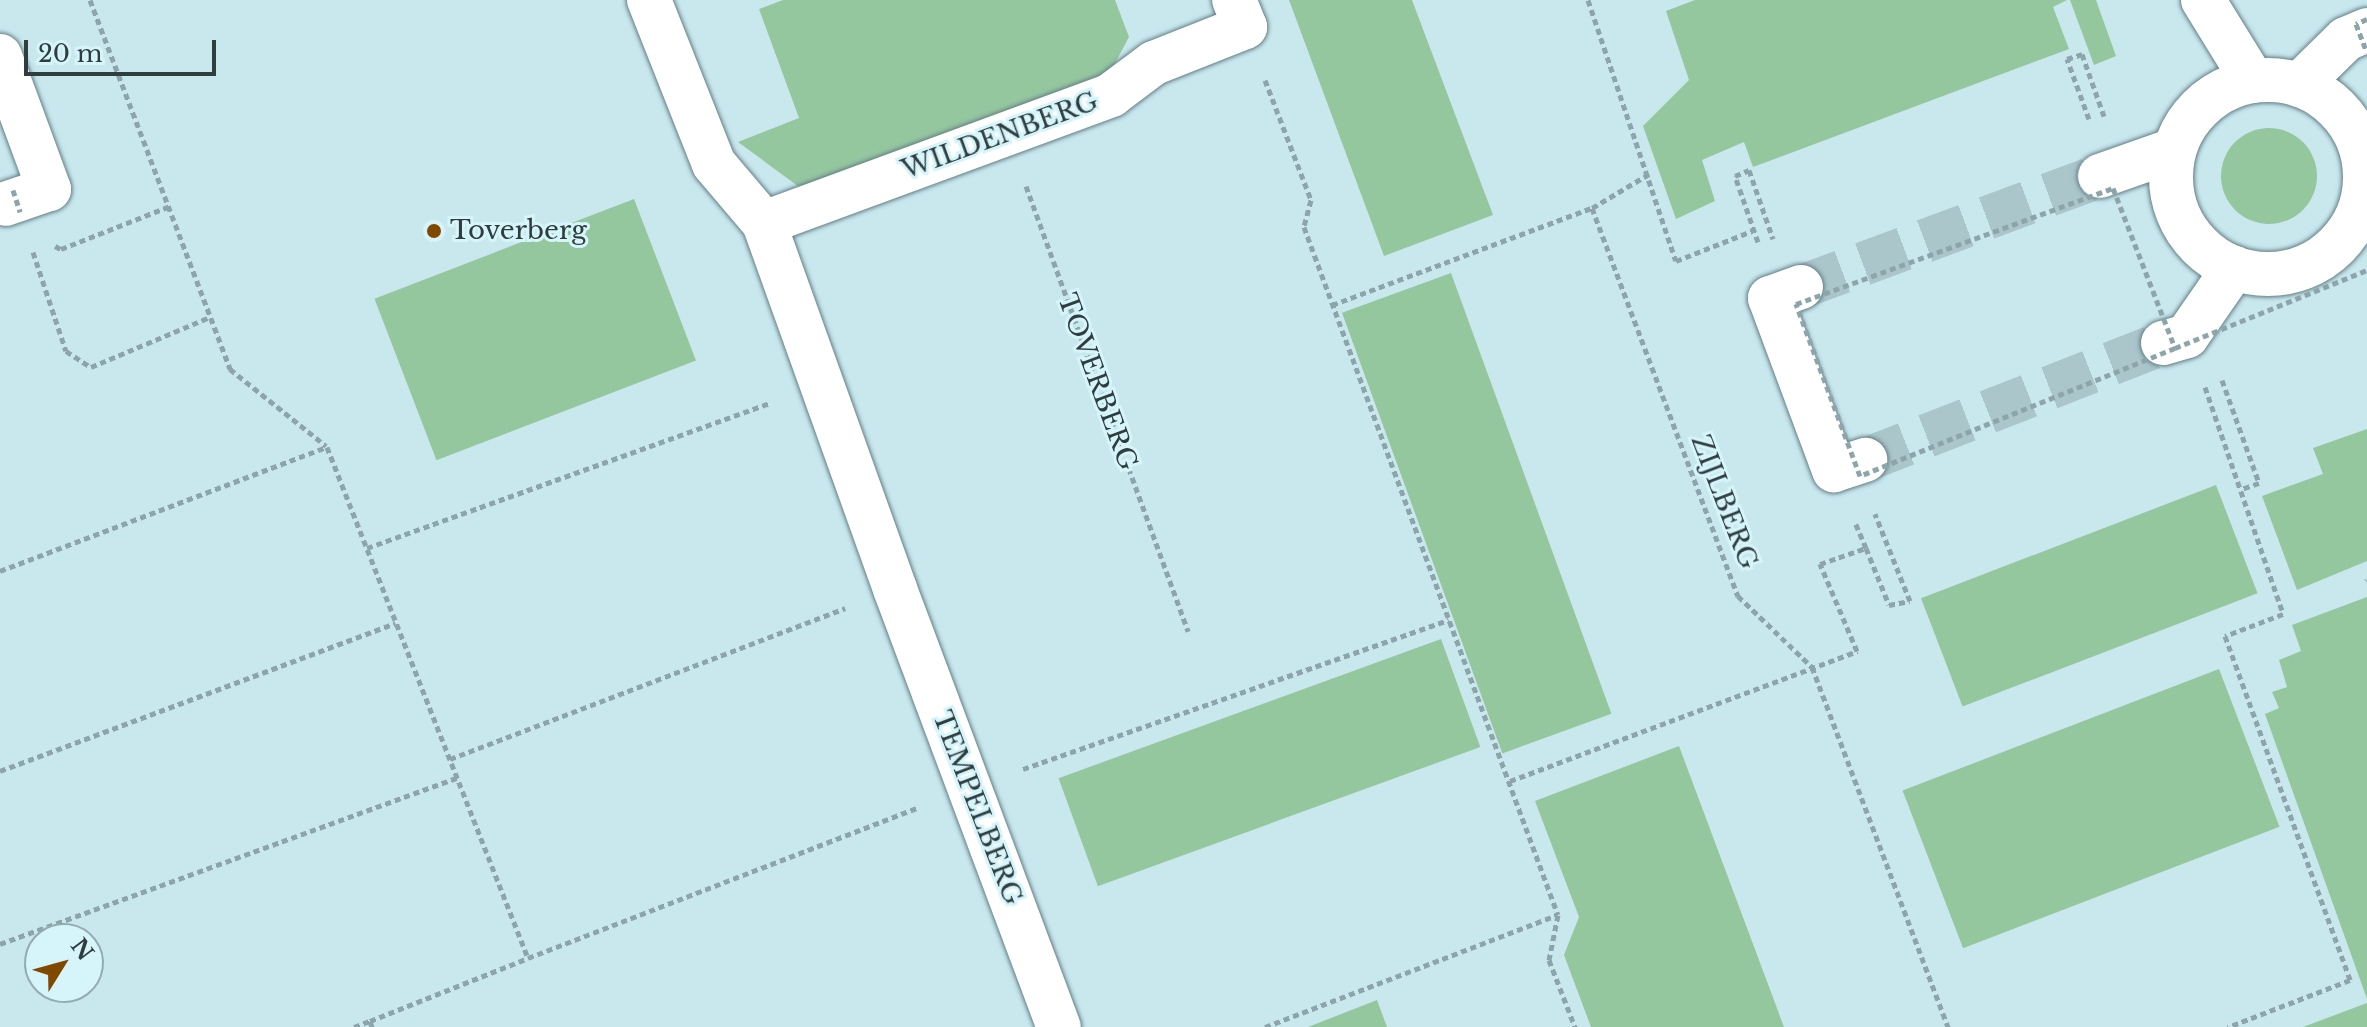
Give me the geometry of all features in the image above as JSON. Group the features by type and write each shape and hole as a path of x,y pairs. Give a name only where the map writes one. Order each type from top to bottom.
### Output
{"street":[{"path":"649,0 714,164 764,223 895,589"},
{"path":"2203,0 2253,81"},
{"name":"WILDENBERG","path":"764,223 1111,95 1154,63 1240,14"},
{"path":"2299,85 2346,39 2367,30"},
{"path":"0,56 49,189 15,208"},
{"path":"2253,81 2299,85 2324,98 2345,118 2359,144 2365,173 2364,201 2349,230 2327,255 2298,270 2266,274 2234,268 2208,254 2188,233 2175,207 2170,178 2174,150 2186,124 2204,103 2226,89 2253,81"},
{"path":"2100,176 2174,150"},
{"path":"2189,343 2234,268"},
{"path":"1791,294 1770,298 1856,474"},
{"name":"TEMPELBERG","path":"895,589 1059,1027"}],"path":[{"path":"90,0 230,369 327,447 528,958"},
{"path":"1588,0 1676,261 1752,231"},
{"path":"1240,14 1311,200 1304,227 1558,915 1549,960 1575,1027"},
{"path":"2367,19 2356,24 2367,52"},
{"name":"TOVERBERG","path":"1006,132 1188,631"},
{"path":"1775,245 1749,170 1735,176 1791,294 1856,474 1866,548 1889,605 1910,601 1871,504"},
{"path":"1332,305 1592,208 1649,174"},
{"path":"1791,294 2113,188 2189,343"},
{"name":"ZIJLBERG","path":"1592,208 1738,596 1812,667 1948,1027"},
{"path":"29,240 66,351 91,367 210,317"},
{"path":"1856,474 2367,270"},
{"path":"2202,378 2283,614 2225,636 2350,980 2228,1027"},
{"path":"2222,379 2259,483 2242,489"},
{"path":"367,548 821,384"},
{"path":"0,571 327,447"},
{"path":"1510,781 1857,651 1820,564 1866,548"},
{"path":"450,759 895,589"},
{"path":"354,1027 371,1024 528,958 969,788 1449,620"},
{"path":"0,771 395,623"},
{"path":"0,944 457,778"},
{"path":"1265,1027 1558,915"}],"green space":[{"path":"783,0 1115,0 1129,37 1105,82 806,192 738,142 799,118 759,9"},
{"path":"1289,0 1412,0 1493,215 1384,256"},
{"path":"1695,0 2067,0 2053,7 2069,49 1753,167 1744,142 1702,160 1715,201 1676,219 1643,126 1689,80 1666,11"},
{"path":"2070,0 2096,0 2116,56 2094,65"},
{"path":"2269,128 2287,132 2303,142 2313,158 2317,176 2313,194 2303,210 2287,220 2269,224 2251,220 2235,210 2225,194 2221,176 2225,158 2235,142 2251,132"},
{"path":"634,199 696,361 436,460 374,299"},
{"path":"1451,273 1611,714 1502,753 1342,313"},
{"path":"2367,429 2367,561 2297,590 2262,496 2323,474 2313,448"},
{"path":"2216,485 2258,593 1963,707 1921,598"},
{"path":"2367,597 2367,999 2265,714 2279,708 2272,692 2287,687 2279,660 2301,651 2292,625"},
{"path":"1441,639 1480,747 1098,886 1059,778"},
{"path":"2219,669 2280,827 1963,948 1903,790"},
{"path":"1679,746 1784,1027 1591,1027 1564,955 1579,917 1535,801"},
{"path":"1377,1000 1387,1027 1308,1027"},
{"path":"2367,1003 2367,1027 2303,1027"}],"tunnel":[{"path":"1801,287 2100,176"},
{"path":"1865,460 2163,343"}],"place":[{"name":"Toverberg","path":"434,231"}]}
